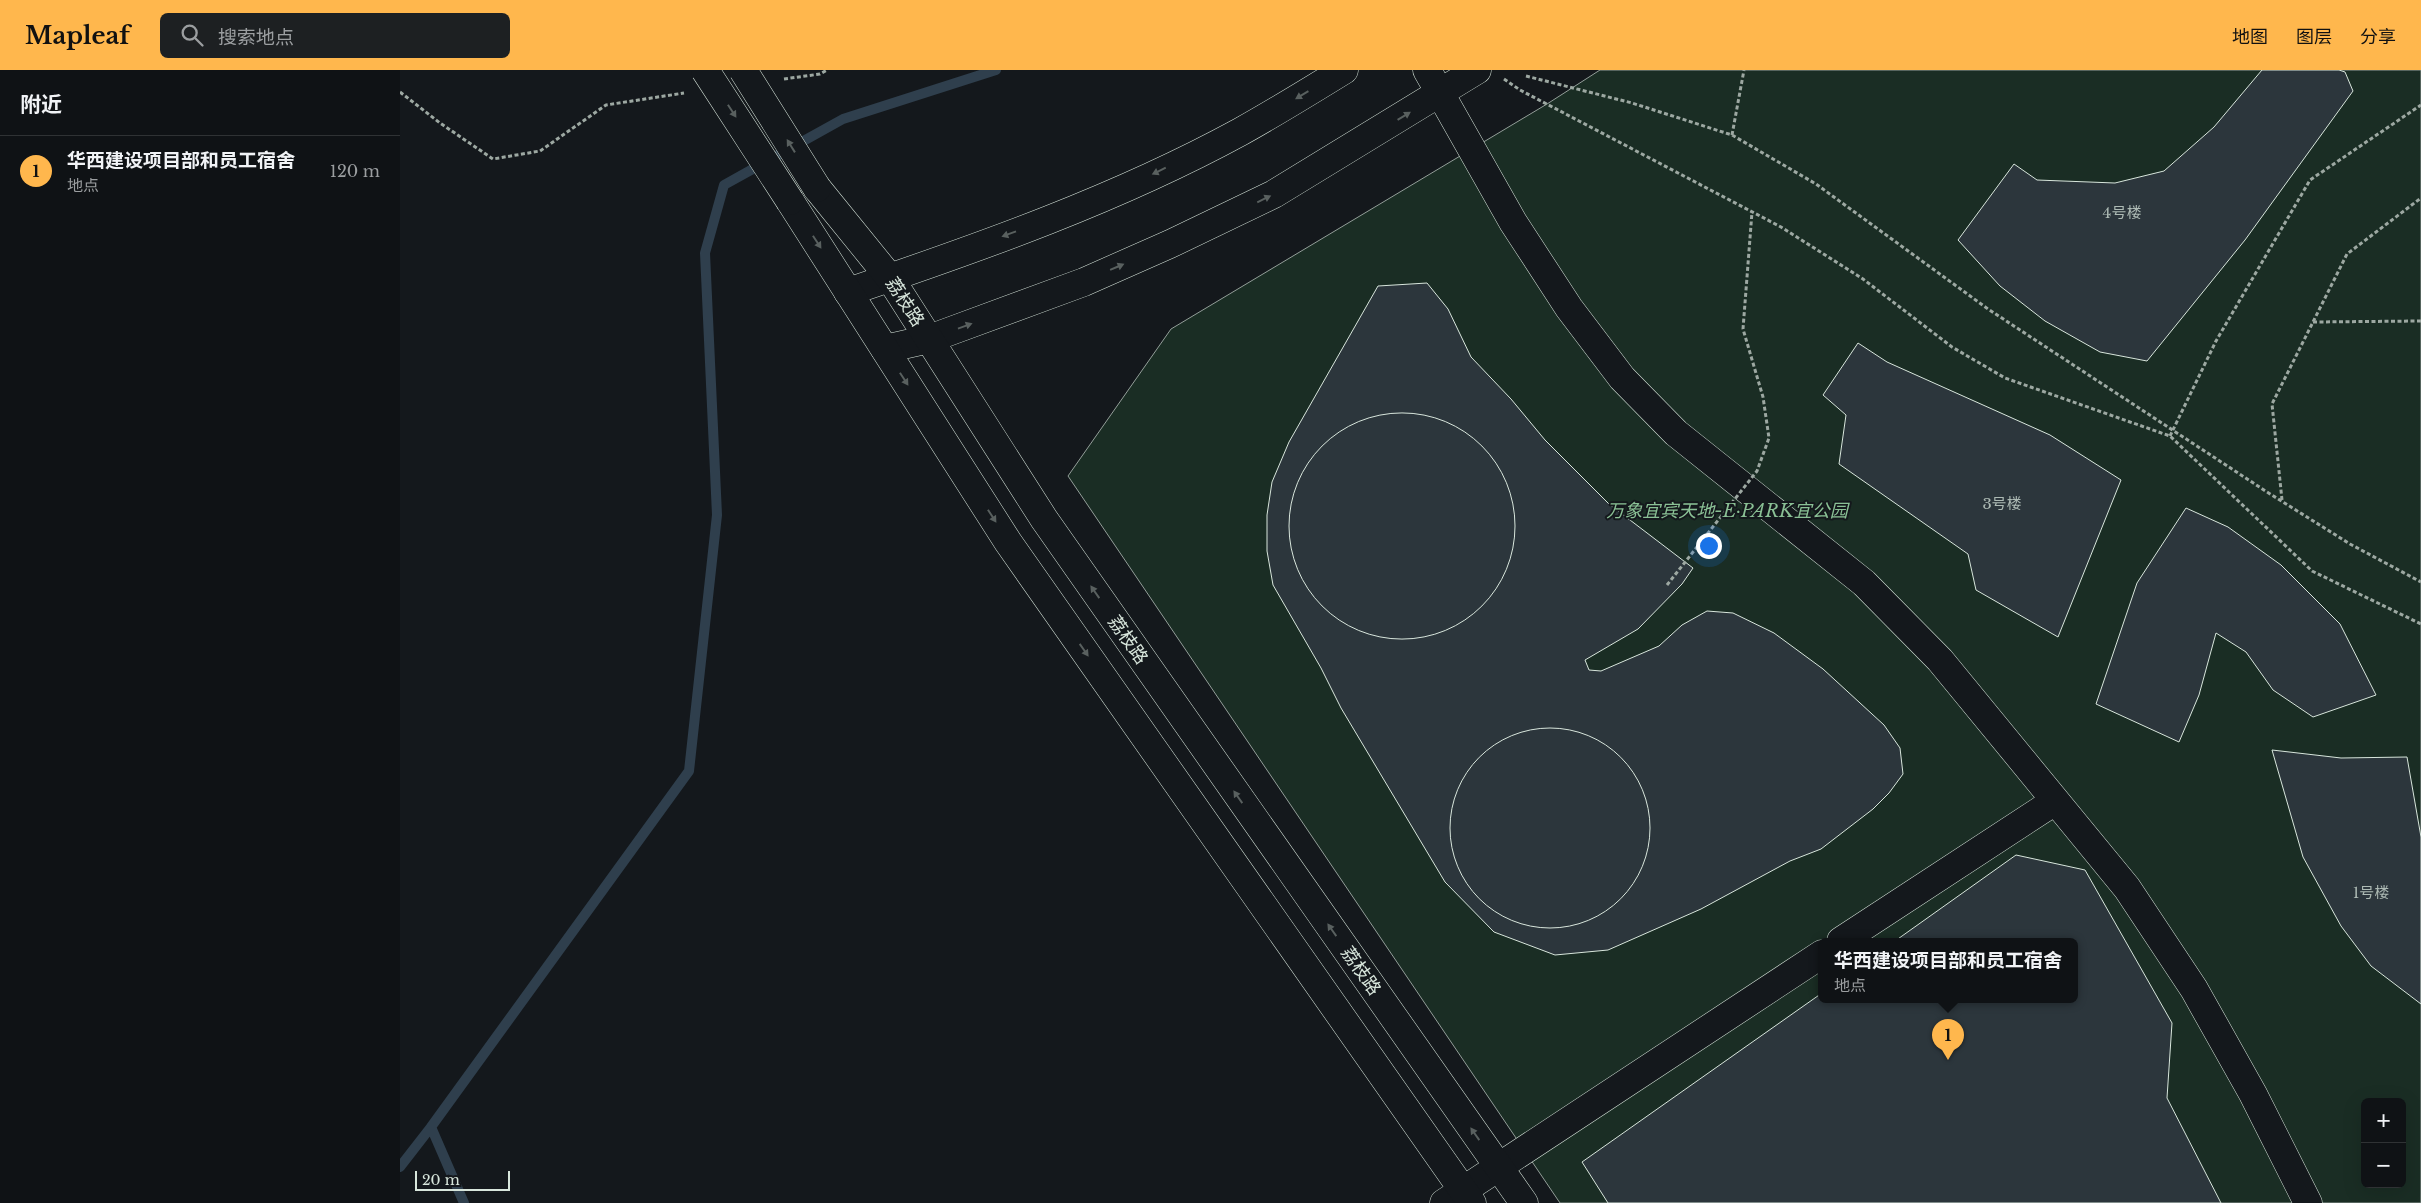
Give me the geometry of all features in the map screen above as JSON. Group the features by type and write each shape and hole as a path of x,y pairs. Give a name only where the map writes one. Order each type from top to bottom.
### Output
{"street":[{"name":"荔枝路","path":"742,70 817,188 890,278 1044,519 1524,1203"},
{"path":"848,292 1056,216 1140,180 1240,132 1344,70"},
{"path":"1426,70 1518,230 1569,308 1622,378 1676,433 1864,584 1940,660 2127,888 2194,989 2252,1094 2308,1203"},
{"path":"885,349 929,339 1084,282 1170,244 1274,194 1439,94 1488,73"},
{"path":"699,81 790,201 1008,542 1460,1199 1498,1167 1818,957"},
{"path":"1846,938 2055,801"}],"path":[{"path":"781,79 820,74 828,70"},
{"path":"1732,135 1744,70"},
{"path":"1488,73 1781,228 1862,279 1952,347 2005,378 2170,436 2312,571 2421,624"},
{"path":"1526,76 1632,103 1732,135 1816,184 1988,309 2282,501 2350,544 2421,582"},
{"path":"400,92 440,123 493,159 540,150 606,104 699,81"},
{"path":"2170,436 2216,341 2310,180 2421,105"},
{"path":"2282,501 2272,404 2347,254 2421,198"},
{"path":"1666,585 1757,471 1769,438 1763,397 1743,329 1752,212"},
{"path":"2313,322 2421,322"}],"green space":[{"name":"万象宜宾天地-E·PARK宜公园","path":"1600,70 2421,70 2421,1203 1560,1203 1068,476 1171,329 1547,104"}],"building":[{"path":"2262,70 2339,70 2345,72 2353,91 2245,240 2147,361 2100,352 2045,321 2000,286 1958,240 2014,164 2037,180 2115,183 2164,171 2214,127"},
{"path":"1427,283 1448,309 1471,357 1511,399 1545,440 1609,504 1693,568 1682,584 1638,629 1585,660 1589,670 1601,671 1659,646 1682,625 1707,611 1733,613 1774,633 1823,669 1884,725 1900,748 1903,774 1889,793 1873,809 1821,849 1790,861 1701,909 1608,950 1555,955 1494,932 1445,882 1341,708 1321,668 1273,585 1267,551 1267,515 1272,482 1289,442 1378,286"},
{"path":"1858,343 1887,362 2050,435 2121,480 2058,637 1976,590 1968,554 1839,464 1846,415 1823,395"},
{"path":"1391,413 1413,413 1445,421 1465,432 1482,446 1496,463 1507,483 1513,504 1515,526 1513,548 1507,569 1496,589 1482,606 1465,620 1445,631 1413,639 1391,639 1359,631 1349,626 1330,613 1315,598 1297,569 1289,537 1289,515 1297,483 1302,473 1315,454 1330,439 1359,421"},
{"path":"2186,508 2228,527 2281,565 2340,624 2376,695 2313,717 2273,690 2246,652 2216,633 2199,695 2179,742 2096,704 2137,583"},
{"path":"1550,728 1579,732 1606,745 1621,757 1633,772 1646,799 1650,828 1646,857 1633,884 1621,899 1606,911 1579,924 1550,928 1521,924 1494,911 1479,899 1467,884 1454,857 1450,828 1454,799 1467,772 1479,757 1494,745 1521,732"},
{"path":"2272,750 2341,758 2407,757 2421,837 2421,1004 2371,966 2341,926 2303,857"},
{"path":"2016,855 2085,870 2172,1023 2167,1098 2221,1203 1608,1203 1582,1162 1818,996 1818,1003 2078,1003 2078,938 1899,938"}],"waterway":[{"path":"464,1203 431,1127 689,771 717,515 705,253 724,185 843,119 996,70"},
{"path":"400,1167 431,1127"}],"place":[{"name":"华西建设项目部和员工宿舍","path":"1948,1060"}]}
